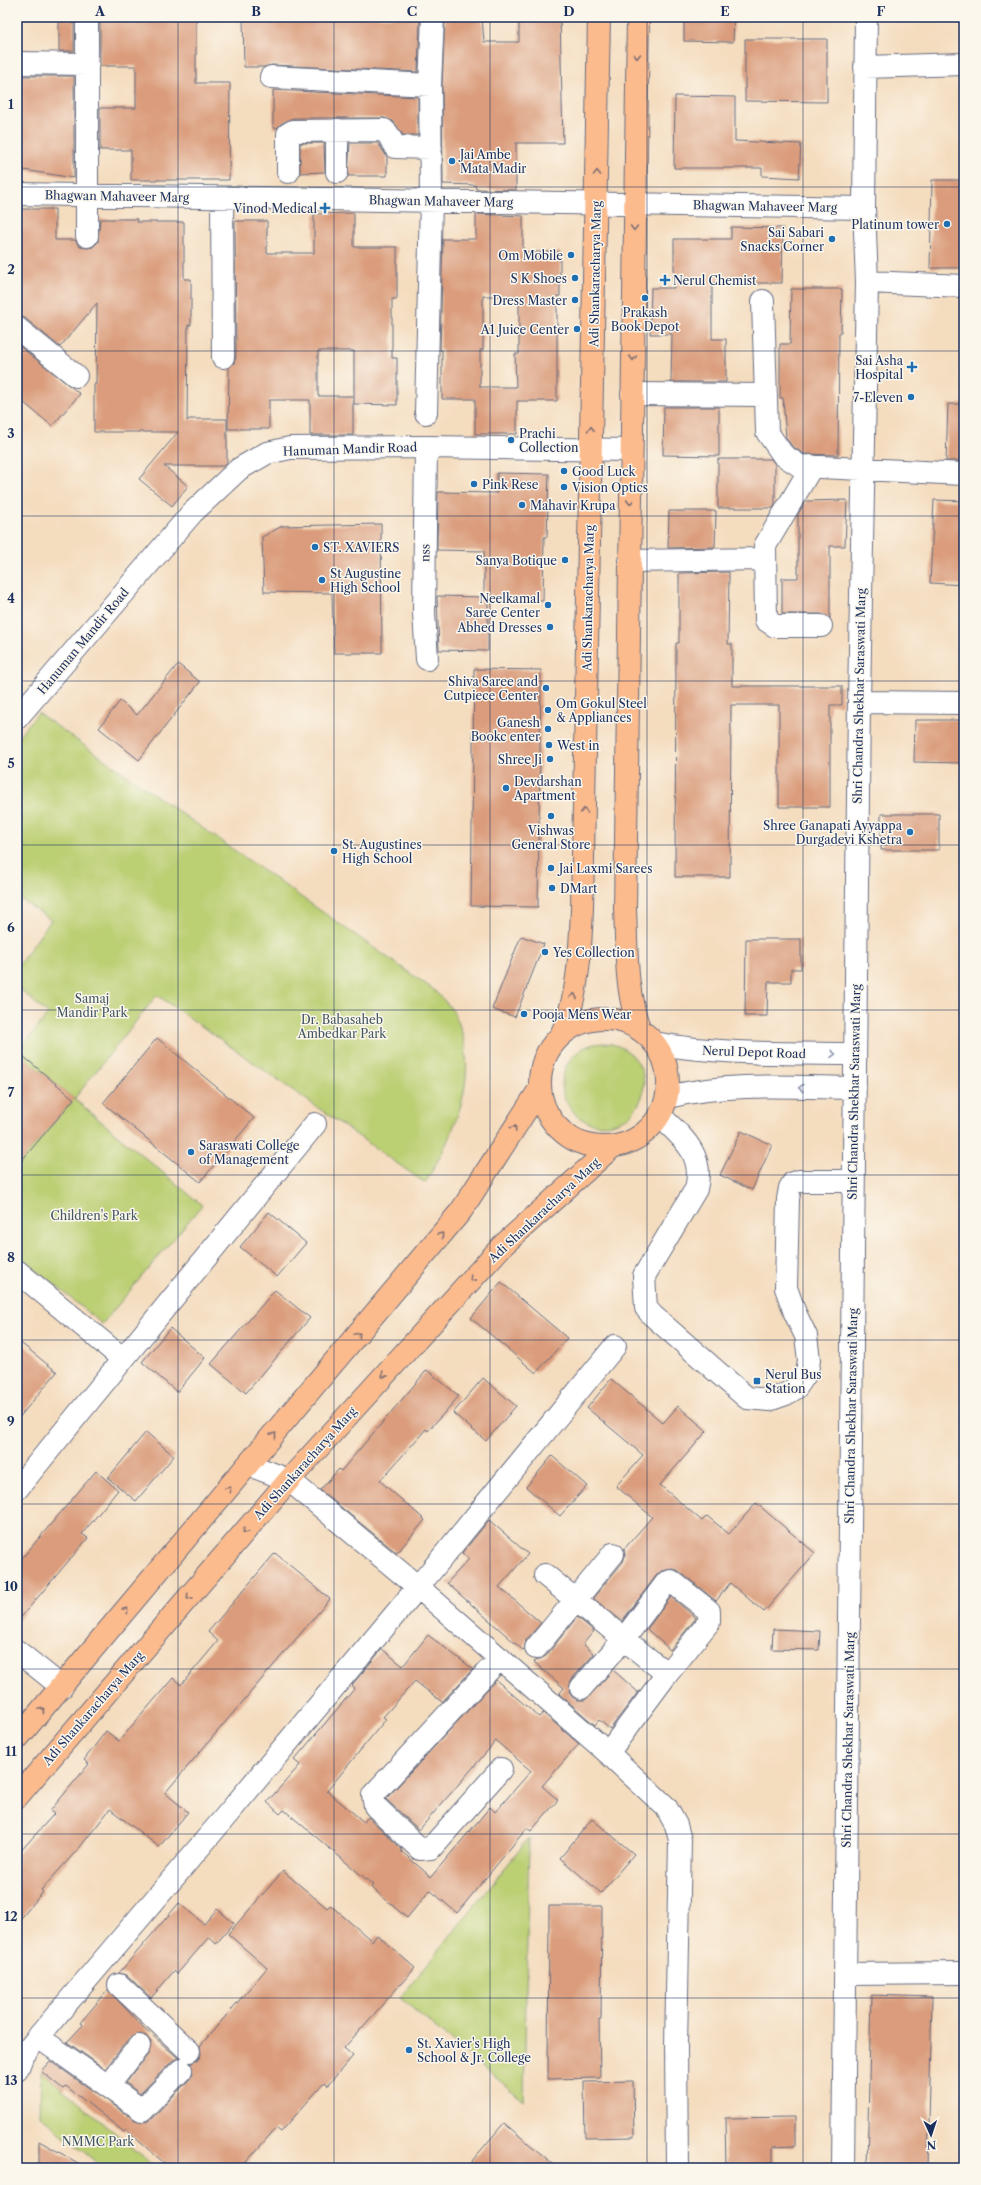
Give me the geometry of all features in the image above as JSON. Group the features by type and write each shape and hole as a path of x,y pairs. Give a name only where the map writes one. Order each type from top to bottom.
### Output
{"main road":[{"name":"Adi Shankaracharya Marg","path":"562,1033 570,1016 575,995 580,953 600,17"},
{"path":"638,17 625,909 630,996 634,1014 664,1060 668,1078 663,1106 647,1130 631,1141 612,1146 594,1146 574,1140 557,1127 545,1110 539,1090 540,1069 548,1049 562,1033 580,1023 602,1019 623,1022 647,1036"},
{"path":"17,1739 250,1465 461,1211 539,1090"},
{"name":"Adi Shankaracharya Marg","path":"17,1797 289,1480 502,1246 612,1146"}],"street":[{"path":"87,17 87,236"},
{"path":"426,413 431,201 430,85 432,17"},
{"name":"Shri Chandra Shekhar Saraswati Marg","path":"843,2168 854,1088 867,278 864,208 866,17"},
{"path":"17,63 87,64"},
{"path":"865,67 964,64"},
{"path":"271,77 430,85"},
{"path":"337,130 337,172"},
{"path":"288,172 288,134 293,131 384,130 395,147 431,148"},
{"name":"Bhagwan Mahaveer Marg","path":"17,194 864,208"},
{"path":"222,198 223,358"},
{"path":"867,278 964,274"},
{"path":"867,278 964,286"},
{"path":"763,301 767,432 783,455 800,466 964,474"},
{"path":"17,328 76,376"},
{"path":"632,394 766,395"},
{"name":"Hanuman Mandir Road","path":"17,718 192,513 240,469 267,453 290,448 426,447 631,450"},
{"name":"nss","path":"426,447 424,613 427,659"},
{"path":"812,466 765,546 766,620 775,626 821,626"},
{"path":"629,561 765,559"},
{"path":"859,702 964,703"},
{"name":"Nerul Depot Road","path":"647,1036 692,1050 855,1054"},
{"path":"854,1088 729,1086 697,1090 663,1106 692,1150 699,1176 696,1189 644,1276 646,1308 652,1315 747,1398 769,1400 786,1394 796,1388 808,1372 808,1348 806,1336 795,1313 786,1288 786,1217 790,1188 793,1183 799,1181 854,1180"},
{"path":"17,1489 314,1124"},
{"path":"17,1271 123,1359"},
{"path":"17,2070 22,2057 38,2037 232,1810 418,1587 615,1346"},
{"path":"250,1465 289,1480 418,1587 500,1658 608,1753 666,1807 676,1825 680,1840 676,2046 677,2168"},
{"path":"536,1648 613,1554"},
{"path":"545,1574 667,1674"},
{"path":"581,1688 624,1639 666,1583 671,1581 709,1611 709,1622 667,1674 608,1753"},
{"path":"17,1651 62,1687"},
{"path":"500,1658 373,1795 375,1806 420,1849 431,1848 501,1769"},
{"path":"845,1974 964,1972"},
{"path":"38,2037 142,2110 185,2060 119,1984"},
{"path":"108,2086 139,2046"}],"green space":[{"name":"Dr. Babasaheb Ambedkar Park","path":"38,713 434,990 448,1005 455,1015 463,1037 466,1058 466,1080 462,1102 455,1123 436,1164 425,1183 157,995 74,1099 18,1052 48,1014 17,987 17,967 51,920 17,897 17,738"},
{"path":"603,1043 619,1046 632,1055 641,1068 644,1084 641,1100 632,1113 619,1122 603,1125 587,1122 574,1113 565,1100 562,1084 565,1068 574,1055 587,1046"},
{"name":"Children's Park","path":"74,1099 202,1205 102,1324 17,1254 17,1166"},
{"path":"529,1838 524,2101 400,1998"},
{"name":"NMMC Park","path":"41,2071 157,2168 103,2168 40,2115"}],"building":[{"path":"59,17 74,17 74,51 59,51"},
{"path":"100,17 196,17 196,83 230,83 229,180 131,180 131,150 100,150 100,108 136,108 136,66 100,66"},
{"path":"243,17 420,17 418,72 272,65 264,67 244,67"},
{"path":"445,17 482,17 484,42 519,42 519,17 560,17 563,143 516,143 516,190 476,189 475,185 443,184 442,85"},
{"path":"684,17 734,17 733,42 684,41"},
{"path":"745,39 827,39 827,102 745,101"},
{"path":"17,76 74,76 74,178 17,169"},
{"path":"273,90 418,97 418,135 403,135 393,121 384,118 293,118 282,123 277,128 273,128"},
{"path":"675,96 735,97 735,141 801,144 799,178 762,176 762,168 674,168"},
{"path":"300,143 324,143 325,172 300,173"},
{"path":"350,143 378,143 387,157 387,176 348,176"},
{"name":"Platinum tower","path":"932,180 964,180 964,268 930,268"},
{"path":"17,209 55,209 55,240 75,240 80,247 87,248 93,247 98,242 100,219 137,219 137,222 184,222 184,279 191,279 191,325 188,325 187,421 189,419 227,419 227,463 224,466 164,466 188,486 172,506 139,479 178,432 94,432 97,303 60,347 25,318 17,316"},
{"path":"354,213 354,247 397,247 397,299 392,299 392,358 397,358 397,405 354,404 354,351 318,351 318,396 353,396 353,435 310,435 310,400 269,400 269,429 228,429 229,368 234,363 236,357 235,221 267,221 267,253 314,253 314,214"},
{"path":"476,214 523,216 523,252 560,252 560,296 557,296 557,401 517,401 517,434 475,434 475,399 442,399 442,350 440,350 443,239 476,239","holes":["483,296 519,296 519,354 515,354 516,387 480,387 480,350 483,350"]},
{"path":"731,227 783,228 782,283 712,283 712,339 726,339 726,382 671,382 672,334 650,334 651,288 674,288 674,239 731,239"},
{"path":"791,289 842,289 841,333 839,333 838,455 804,454 792,446 786,438 783,398 780,398 780,344 790,344"},
{"path":"17,344 80,394 52,426 17,397"},
{"path":"948,404 964,404 964,461 946,461"},
{"path":"664,407 719,407 719,456 663,455"},
{"path":"718,459 771,459 775,464 775,505 773,508 718,508"},
{"path":"497,473 549,474 547,537 544,537 543,601 488,601 488,651 439,650 437,596 484,597 484,551 437,550 438,492 497,493"},
{"path":"847,500 845,546 830,546 830,618 821,614 782,614 782,578 798,578 798,514 806,501"},
{"path":"934,500 964,501 964,585 930,583"},
{"path":"669,511 716,511 715,547 668,548"},
{"name":"St Augustine High School","path":"381,524 382,653 334,653 332,593 264,592 262,537 282,526"},
{"path":"729,572 728,644 732,644 732,686 842,686 842,705 830,705 830,807 779,807 779,705 731,705 730,877 675,877 676,643 679,643 679,573"},
{"path":"178,664 200,682 139,760 99,728 120,701 137,715"},
{"name":"Devdarshan Apartment","path":"474,669 541,670 538,907 471,906"},
{"path":"915,720 964,720 964,763 914,762"},
{"name":"Shree Ganapati Ayyappa Durgadevi Kshetra","path":"881,814 939,814 939,850 881,850"},
{"path":"521,936 544,944 515,1017 492,1009"},
{"path":"746,939 801,939 801,969 791,969 791,982 768,982 767,1016 745,1016"},
{"path":"157,1038 254,1118 200,1182 103,1103"},
{"path":"17,1051 74,1099 17,1166"},
{"path":"741,1131 772,1145 752,1190 720,1175"},
{"path":"269,1212 306,1243 277,1277 240,1247"},
{"path":"501,1282 567,1338 536,1373 471,1318"},
{"path":"275,1290 310,1318 246,1393 211,1364"},
{"path":"170,1328 205,1358 177,1392 142,1362"},
{"path":"17,1340 57,1372 17,1420"},
{"path":"427,1370 459,1396 428,1431 426,1429 380,1481 425,1520 397,1553 320,1490 339,1469 341,1471"},
{"path":"483,1378 516,1406 486,1441 453,1413"},
{"path":"611,1379 663,1423 678,1406 707,1431 660,1485 702,1521 707,1516 729,1534 756,1503 815,1553 764,1612 730,1583 716,1601 679,1571 672,1569 661,1571 656,1576 622,1621 593,1598 623,1562 625,1556 624,1549 652,1517 616,1486 643,1455 587,1408"},
{"path":"146,1432 174,1456 136,1501 108,1478"},
{"path":"552,1456 587,1486 560,1516 526,1487"},
{"path":"96,1471 118,1490 82,1534 88,1538 17,1622 17,1564"},
{"path":"489,1520 528,1554 499,1587 541,1623 526,1640 524,1651 447,1583 469,1559 462,1553"},
{"path":"275,1553 330,1599 165,1793 188,1812 159,1847 110,1809 80,1847 41,1890 43,1892 17,1923 17,1855 54,1814 50,1811 89,1764 84,1760 106,1731 119,1741 173,1678 181,1685 218,1641 208,1632"},
{"path":"671,1597 696,1618 670,1650 647,1629"},
{"path":"577,1617 594,1631 583,1644 594,1654 571,1680 569,1692 572,1697 578,1700 585,1700 613,1670 638,1692 610,1729 599,1720 595,1725 559,1694 564,1688 534,1662 546,1656"},
{"path":"773,1629 820,1631 819,1650 772,1649"},
{"path":"428,1635 473,1669 442,1702 415,1681 383,1717 386,1719 327,1791 364,1822 368,1817 402,1849 401,1851 431,1877 490,1807 495,1812 531,1771 496,1741 419,1830 386,1799 496,1680 539,1717 543,1713 579,1744 542,1786 558,1800 531,1831 527,1828 457,1913 430,1890 407,1918 371,1887 373,1885 284,1810 280,1814 267,1802 300,1765 294,1760 355,1688 352,1685 382,1649 403,1666"},
{"path":"592,1819 634,1854 601,1893 560,1858"},
{"path":"283,1871 327,1908 330,1905 372,1941 377,1935 415,1968 344,2048 353,2056 327,2086 324,2083 281,2132 276,2128 241,2168 170,2168 126,2130 124,2132 66,2086 63,2089 41,2071 50,2061 135,2120 146,2122 151,2119 190,2079 193,2073 191,2063 198,2060 201,2054 200,2046 267,1968 228,1934"},
{"path":"179,1903 204,1924 217,1909 234,1923 216,1944 209,1937 177,1974 174,1971 151,1998 128,1976 119,1973"},
{"path":"549,1906 602,1906 601,2019 599,2019 600,2078 548,2079"},
{"path":"108,1990 142,2026 178,2058 172,2061 140,2094 126,2083 149,2053 151,2042 146,2036 140,2034 129,2038 105,2069 67,2042 83,2025 80,2023"},
{"path":"871,1995 932,1997 928,2168 867,2168"},
{"path":"633,2081 634,2137 585,2138 584,2082"},
{"path":"795,2117 795,2146 773,2147 773,2168 726,2168 725,2118"},
{"path":"504,2123 558,2168 466,2168"},
{"path":"39,2141 87,2168 39,2168"}],"place":[{"name":"Jai Ambe Mata Madir","path":"452,161"},
{"name":"Vinod Medical","path":"325,208"},
{"name":"Platinum tower","path":"947,224"},
{"name":"Sai Sabari Snacks Corner","path":"832,239"},
{"name":"Om Mobile","path":"571,255"},
{"name":"S K Shoes","path":"575,278"},
{"name":"Nerul Chemist","path":"665,280"},
{"name":"Prakash Book Depot","path":"645,298"},
{"name":"Dress Master","path":"575,300"},
{"name":"A1 Juice Center","path":"577,329"},
{"name":"Sai Asha Hospital","path":"912,367"},
{"name":"7-Eleven","path":"911,397"},
{"name":"Prachi Collection","path":"511,440"},
{"name":"Good Luck","path":"564,471"},
{"name":"Pink Rese","path":"474,484"},
{"name":"Vision Optics","path":"564,487"},
{"name":"Mahavir Krupa","path":"522,505"},
{"name":"ST. XAVIERS","path":"315,547"},
{"name":"Sanya Botique","path":"565,560"},
{"name":"St Augustine High School","path":"322,580"},
{"name":"Neelkamal Saree Center","path":"548,605"},
{"name":"Abhed Dresses","path":"550,627"},
{"name":"Shiva Saree and Cutpiece Center","path":"546,688"},
{"name":"Om Gokul Steel & Appliances","path":"548,710"},
{"name":"Ganesh Bookc enter","path":"548,729"},
{"name":"West in","path":"549,745"},
{"name":"Shree Ji","path":"550,759"},
{"name":"Devdarshan Apartment","path":"506,788"},
{"name":"Vishwas General Store","path":"551,816"},
{"name":"Shree Ganapati Ayyappa Durgadevi Kshetra","path":"910,832"},
{"name":"St. Augustines High School","path":"334,851"},
{"name":"Jai Laxmi Sarees","path":"551,868"},
{"name":"DMart","path":"552,888"},
{"name":"Yes Collection","path":"545,952"},
{"name":"Pooja Mens Wear","path":"524,1014"},
{"name":"Saraswati College of Management","path":"191,1152"},
{"name":"Nerul Bus Station","path":"757,1381"},
{"name":"St. Xavier's High School & Jr. College","path":"409,2050"}],"park label":[{"name":"Samaj Mandir Park","path":"92,1005"}]}
